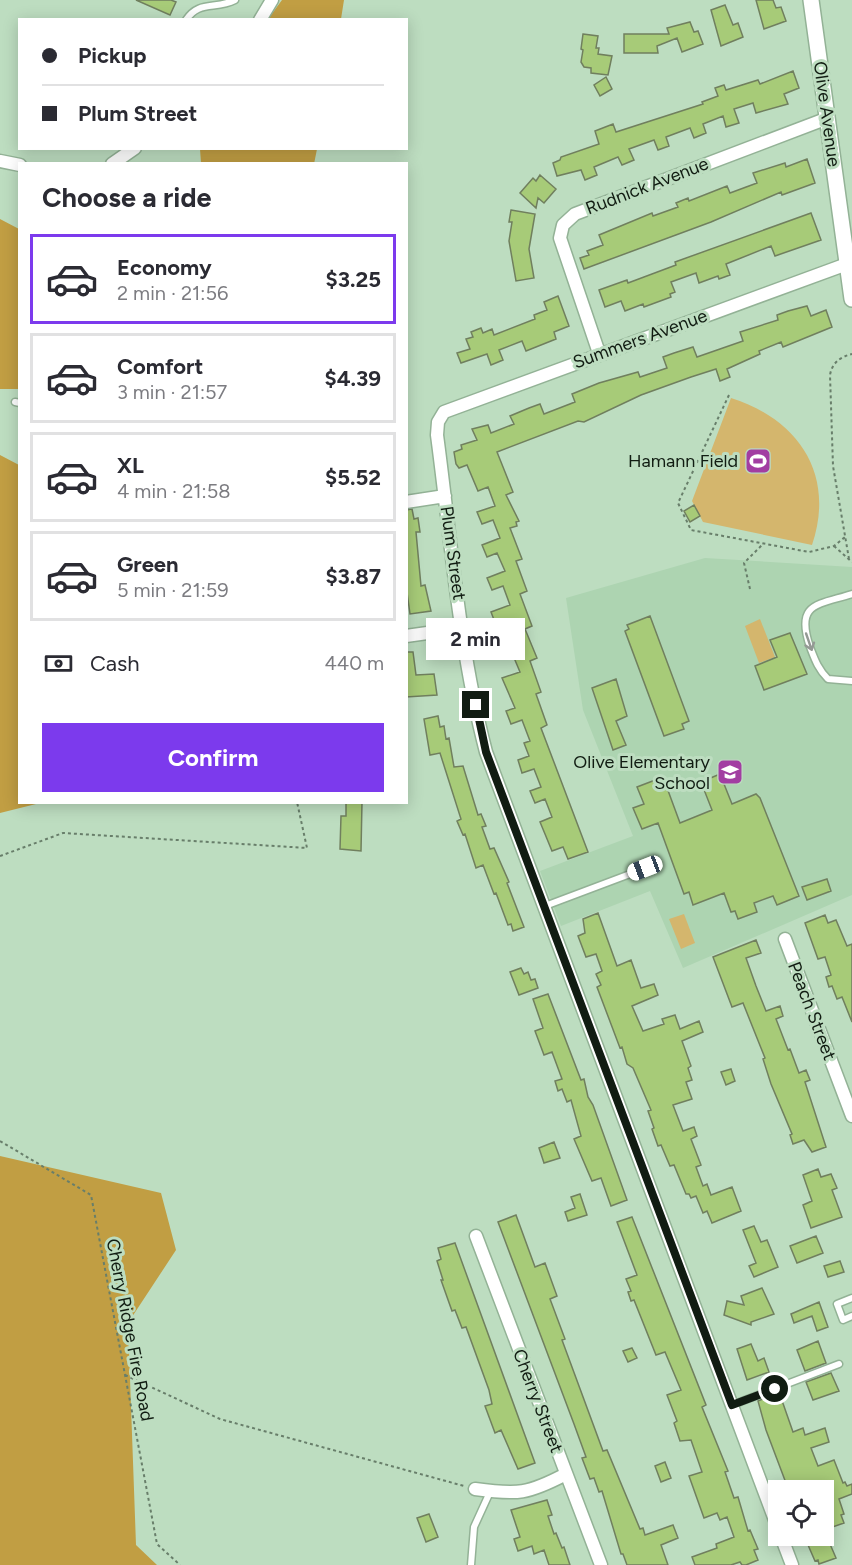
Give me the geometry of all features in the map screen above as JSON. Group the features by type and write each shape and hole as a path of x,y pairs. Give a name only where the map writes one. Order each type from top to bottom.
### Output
{"street":[{"path":"261,18 272,0"},
{"name":"Olive Avenue","path":"811,0 852,299"},
{"name":"Rudnick Avenue","path":"599,353 560,238 562,225 575,214 828,118"},
{"path":"115,162 132,150"},
{"path":"0,161 18,165"},
{"name":"Summers Avenue","path":"438,422 444,412 599,353 847,264"},
{"name":"Plum Street","path":"438,422 436,435 463,628 486,752 768,1501"},
{"path":"408,502 445,496"},
{"path":"408,636 463,628"},
{"name":"Peach Street","path":"785,939 852,1116"},
{"name":"Cherry Street","path":"476,1236 601,1565"},
{"path":"476,1489 510,1494 534,1491 566,1474"},
{"path":"785,1546 792,1565"}],"lane":[{"path":"187,18 191,10 199,5 235,0"},
{"path":"852,594 815,606 807,614 803,626 818,669 828,679 852,681"},
{"path":"545,906 645,868"},
{"path":"852,1298 837,1304 843,1320 852,1316"},
{"path":"732,1405 839,1364"},
{"path":"471,1565 474,1527 490,1491"}],"path":[{"path":"850,560 833,466 830,375 831,366 843,356 852,354"},
{"path":"729,395 678,503 691,530 810,552 834,546 845,537"},
{"path":"750,589 744,563 763,544"},
{"path":"834,546 850,560"},
{"path":"0,856 63,833 307,848 297,804"},
{"name":"Cherry Ridge Fire Road","path":"0,1141 91,1195 157,1544 180,1565"},
{"path":"125,1375 220,1419 476,1489"}],"shaded area":[{"path":"282,0 344,0 341,18 269,18"},
{"path":"200,150 317,150 314,162 201,162"},
{"path":"0,219 18,228 18,389 0,389"},
{"name":"Hamann Field","path":"731,398 755,407 775,420 792,435 806,453 815,473 819,495 818,519 812,545 703,522 692,501"},
{"path":"0,455 18,464 18,804 36,804 0,813"},
{"name":"Olive Elementary School","path":"705,558 852,567 852,895 683,968 650,891 561,926 540,871 633,836 583,710 566,598"},
{"path":"760,619 775,657 759,663 745,626"},
{"path":"684,914 695,943 681,949 669,919"},
{"path":"0,1156 161,1193 176,1250 128,1323 136,1545 157,1565 0,1565"}],"building":[{"path":"136,0 171,0 176,2 170,15"},
{"path":"756,0 773,0 776,8 781,7 786,21 764,29"},
{"path":"725,5 733,25 738,23 743,37 721,46 711,10"},
{"path":"690,22 694,32 698,31 703,44 682,52 677,38 657,46 658,53 624,53 624,34 669,34 667,28"},
{"path":"583,34 598,36 596,48 599,48 598,54 612,56 608,75 591,73 591,68 584,67 581,62"},
{"path":"793,71 799,88 784,94 788,104 756,113 753,103 734,109 739,123 726,127 723,116 703,124 706,133 694,138 690,128 666,137 669,146 658,150 654,140 629,149 634,160 622,165 618,157 594,167 597,175 585,180 581,170 557,176 553,163 561,157 599,144 595,131 613,124 616,132 703,104 702,102 718,96 715,88 724,85 726,90 758,80 760,84"},
{"path":"606,77 612,89 600,96 594,85"},
{"path":"807,159 815,183 782,195 781,192 711,222 584,269 580,258 589,255 587,251 603,245 599,235 652,213 653,216 678,207 676,203 688,198 689,201 727,186 730,193 757,183 753,173 785,163 786,167"},
{"path":"540,175 556,189 544,203 538,198 536,208 520,193 533,178 536,181"},
{"path":"511,210 535,214 529,249 534,278 516,281 509,241"},
{"path":"811,213 821,240 775,256 771,246 726,264 730,275 719,279 718,276 699,283 696,273 671,282 675,292 670,294 671,297 644,307 643,304 625,311 621,301 605,307 599,290 627,280 628,283 676,265 675,262"},
{"path":"558,296 569,326 554,332 556,339 526,351 522,341 499,350 503,360 491,365 487,354 461,363 457,353 470,349 466,339 473,337 471,332 481,328 483,333 492,329 494,335 535,319 534,315 547,310 544,302"},
{"path":"807,306 811,316 826,310 832,327 783,347 781,342 759,351 760,354 727,369 730,377 720,381 716,369 641,395 584,422 578,421 497,452 513,492 506,495 519,521 516,522 517,526 510,528 522,559 516,561 527,591 520,594 532,626 525,629 537,658 530,661 541,692 536,694 547,725 541,728 588,852 568,859 563,847 552,851 540,822 552,817 545,799 535,803 530,791 541,787 534,769 522,773 518,760 529,756 524,743 530,741 522,720 511,724 506,711 515,708 502,678 520,672 512,653 501,657 496,645 514,638 507,621 496,625 491,612 510,605 503,586 492,590 487,578 505,571 497,553 487,557 482,545 500,538 493,520 482,524 477,512 495,506 488,487 478,491 467,465 459,468 456,464 454,452 462,449 461,445 477,440 472,429 488,425 491,433 514,424 510,416 529,408 540,404 544,414 575,402 572,394 599,383 638,372 640,377 667,368 663,357 674,353 693,347 697,357 743,341 740,332 778,320 777,315"},
{"path":"694,505 700,516 690,522 684,511"},
{"path":"412,509 414,519 418,518 420,532 416,532 421,586 425,585 431,611 410,614 408,600 408,510"},
{"path":"650,616 689,721 682,724 684,729 664,736 625,631 629,629 627,625"},
{"path":"790,633 807,674 764,690 755,666 777,657 770,640"},
{"path":"408,652 413,652 416,675 434,674 437,695 408,697"},
{"path":"616,679 627,716 616,721 626,745 613,750 592,688"},
{"path":"438,716 440,727 444,726 446,739 449,738 454,767 463,766 478,815 481,814 486,826 482,827 490,849 494,848 509,882 507,883 524,927 513,931 511,924 508,925 483,865 476,868 465,834 463,835 457,821 461,819 440,753 430,755 424,719"},
{"path":"720,774 732,804 756,794 760,798 799,896 777,905 773,896 754,903 757,912 738,919 735,911 731,912 724,893 693,905 689,892 684,894 658,823 642,829 633,808 644,804 637,787 663,777 680,823 712,810 701,782"},
{"path":"346,804 362,804 361,851 340,849 341,816 346,816"},
{"path":"827,879 831,891 807,900 802,887"},
{"path":"598,913 617,966 631,960 641,988 654,984 658,995 632,1006 643,1031 664,1024 662,1019 675,1015 680,1029 699,1021 703,1032 682,1041 691,1066 688,1068 692,1080 686,1082 692,1099 673,1105 683,1131 694,1127 697,1136 691,1139 701,1165 696,1167 703,1186 707,1184 711,1195 732,1187 741,1211 712,1223 707,1211 703,1213 696,1196 691,1198 689,1194 686,1194 674,1165 670,1166 661,1145 658,1146 648,1111 651,1110 633,1068 627,1064 597,987 601,985 596,974 602,971 596,954 586,957 578,936 585,933 583,919"},
{"path":"825,915 828,923 836,920 847,946 852,944 852,1022 842,997 837,999 832,986 829,987 826,977 831,975 825,957 818,959 805,923"},
{"path":"756,940 761,953 746,958 756,986 766,1011 780,1006 783,1016 776,1019 788,1050 790,1049 799,1073 806,1070 810,1080 805,1082 826,1147 812,1152 804,1140 793,1144 790,1135 792,1134 771,1084 763,1059 765,1058 743,1003 732,1007 713,957"},
{"path":"521,968 524,974 528,972 531,980 535,979 538,988 519,995 510,972"},
{"path":"548,994 581,1080 584,1079 588,1097 593,1105 627,1200 611,1206 601,1178 592,1181 574,1139 581,1136 571,1100 567,1102 562,1089 558,1091 555,1081 562,1079 552,1052 544,1055 535,1031 543,1028 533,999"},
{"path":"731,1069 735,1081 726,1085 721,1072"},
{"path":"554,1142 560,1158 544,1163 539,1148"},
{"path":"818,1169 821,1177 831,1174 837,1188 832,1190 842,1217 811,1228 803,1205 812,1201 803,1175"},
{"path":"580,1194 587,1215 568,1221 565,1212 575,1208 571,1197"},
{"path":"516,1215 535,1267 545,1263 557,1296 550,1299 565,1339 562,1340 603,1451 607,1450 640,1529 643,1528 645,1535 673,1525 678,1538 661,1545 668,1565 627,1565 621,1554 602,1491 599,1492 594,1478 590,1479 582,1458 586,1457 498,1222"},
{"path":"632,1217 706,1405 702,1407 728,1471 725,1472 734,1498 738,1497 748,1531 750,1530 758,1549 754,1550 758,1560 746,1565 740,1562 731,1565 695,1565 692,1557 717,1548 716,1544 734,1537 727,1517 720,1520 717,1513 704,1518 689,1476 702,1472 691,1440 680,1441 674,1423 677,1421 667,1395 681,1390 665,1352 656,1355 634,1300 631,1301 628,1292 631,1291 626,1279 637,1275 617,1222"},
{"path":"754,1226 761,1242 767,1240 778,1267 754,1277 749,1266 756,1263 743,1230"},
{"path":"816,1236 823,1253 797,1263 790,1246"},
{"path":"455,1243 535,1463 518,1469 501,1430 495,1433 485,1406 492,1404 489,1390 466,1327 462,1328 455,1310 452,1311 441,1280 443,1280 437,1261 441,1259 438,1248"},
{"path":"840,1261 844,1272 828,1277 824,1266"},
{"path":"762,1288 774,1314 751,1322 751,1325 724,1315 727,1301 744,1305 741,1296"},
{"path":"819,1302 828,1327 817,1331 812,1316 794,1323 791,1314"},
{"path":"818,1341 826,1363 805,1371 797,1350"},
{"path":"751,1344 758,1361 764,1358 769,1372 747,1380 737,1349"},
{"path":"632,1348 637,1358 628,1362 623,1351"},
{"path":"831,1373 839,1391 813,1400 806,1382"},
{"path":"779,1392 793,1432 803,1428 805,1435 825,1428 829,1442 811,1448 818,1466 834,1460 843,1483 845,1482 847,1486 852,1484 852,1494 839,1499 844,1514 841,1515 844,1523 834,1526 834,1480 785,1480 758,1401"},
{"path":"665,1462 671,1478 661,1482 655,1466"},
{"path":"547,1500 552,1515 548,1516 554,1534 556,1533 562,1548 564,1547 570,1565 549,1565 544,1550 534,1554 532,1546 518,1551 514,1539 520,1537 511,1510"},
{"path":"429,1514 438,1537 426,1542 417,1518"},
{"path":"808,1546 831,1546 836,1558 819,1564 818,1560 815,1561"}],"place":[{"name":"Hamann Field","path":"758,461"},
{"name":"Olive Elementary School","path":"730,772"}],"route":[{"path":"476,705 486,752 732,1405 775,1389"}]}
